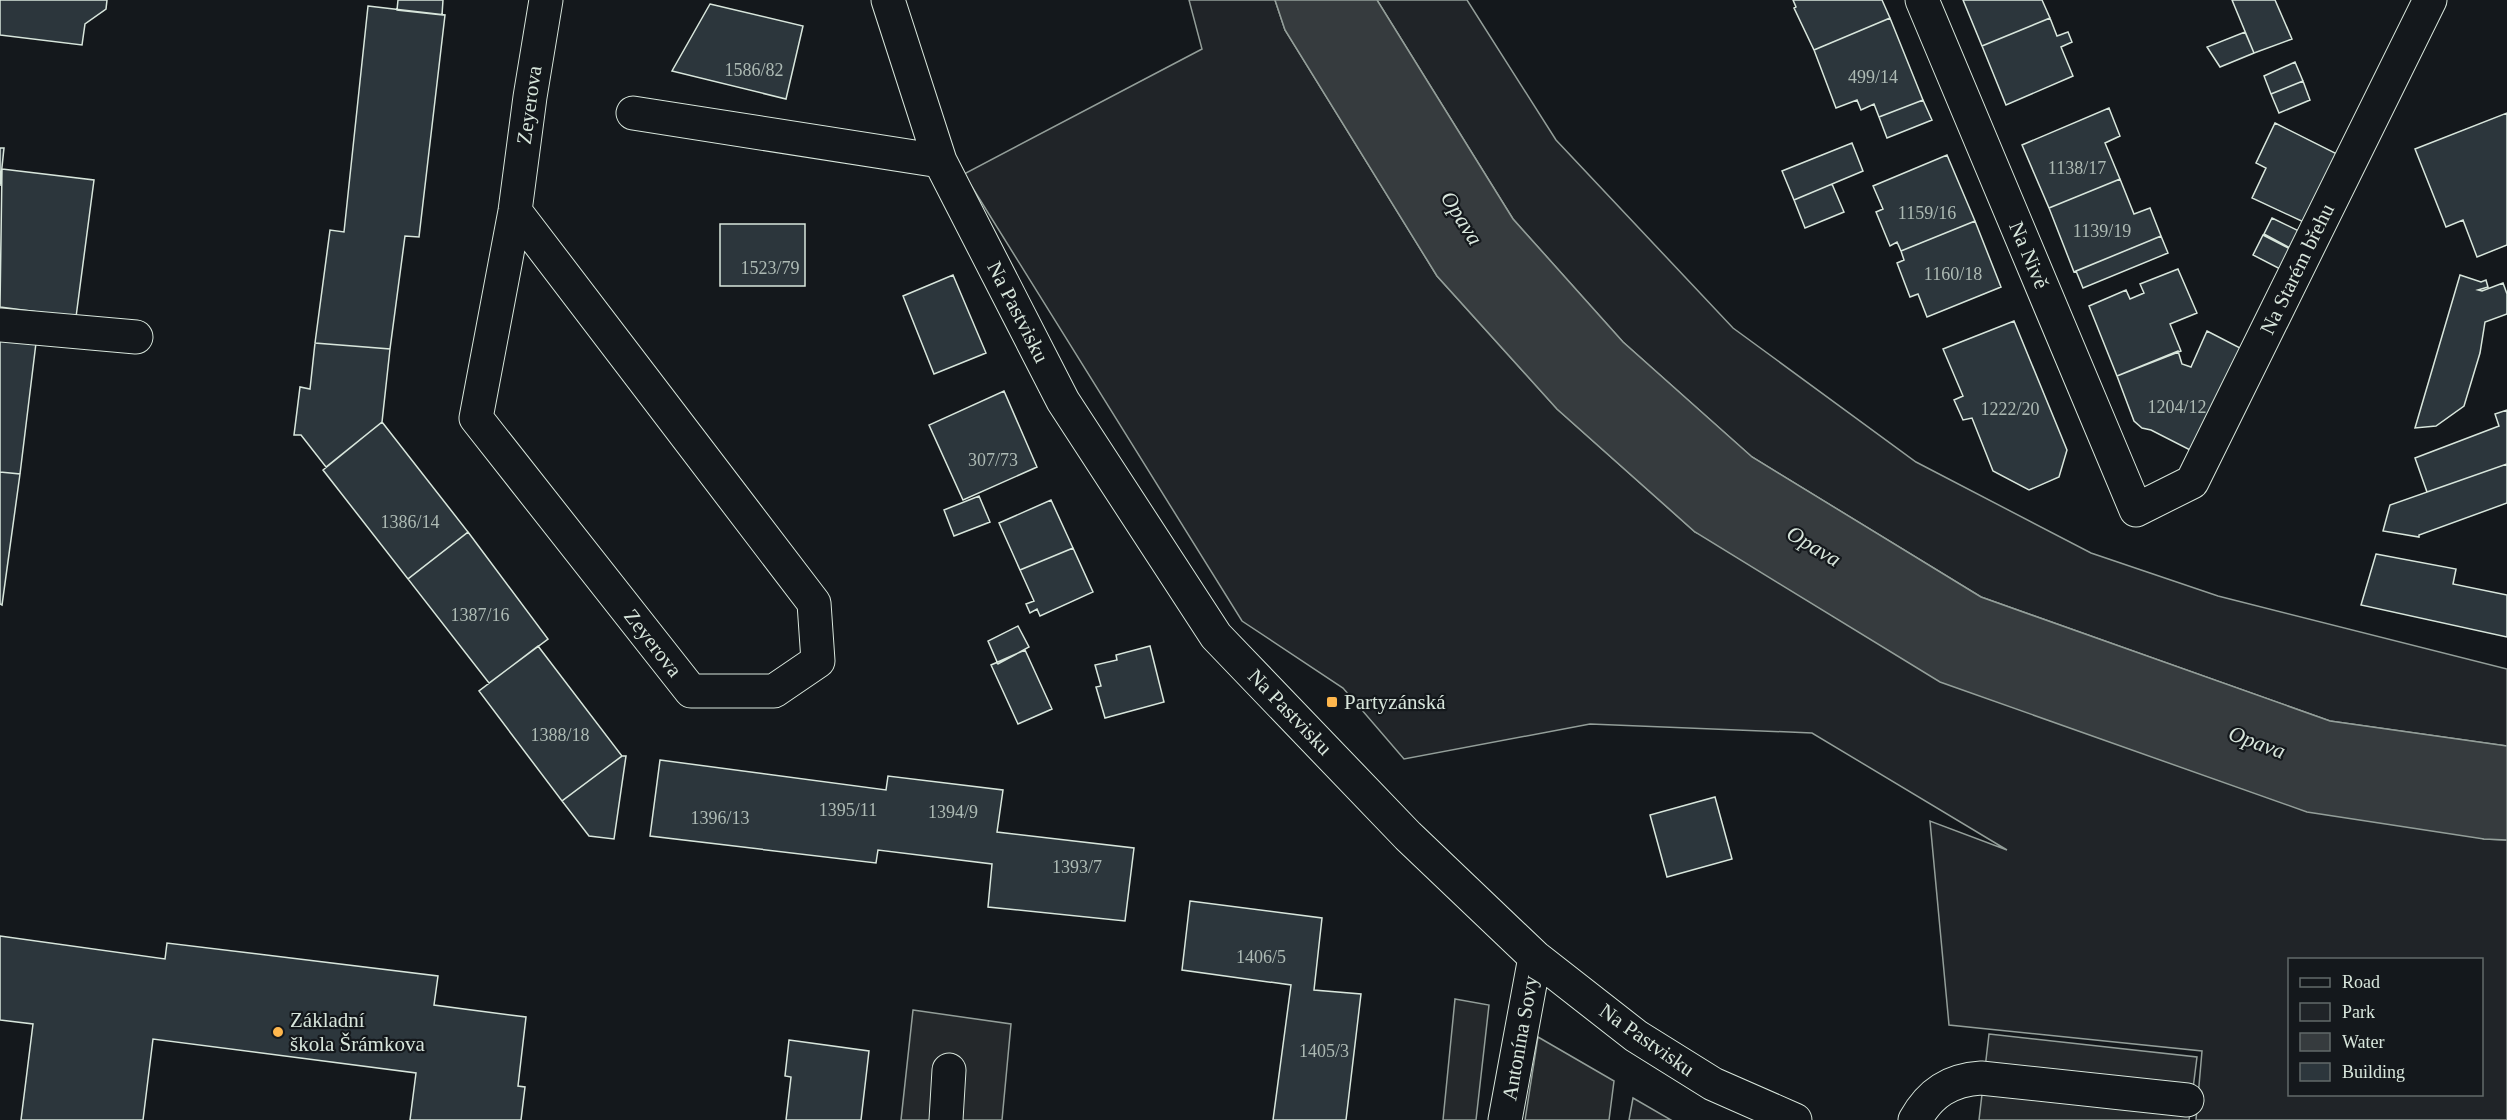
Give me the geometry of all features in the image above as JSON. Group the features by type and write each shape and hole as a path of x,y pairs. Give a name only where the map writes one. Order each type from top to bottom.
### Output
{"street":[{"name":"Zeyerova","path":"515,211 813,603 818,661 774,691 691,691 476,418 515,211 546,0"},
{"name":"Na Pastvisku","path":"888,0 940,161 1063,401 1216,636 1408,836 1535,957 1636,1036 1713,1084 1795,1120"},
{"name":"Na Nivě","path":"1922,0 2136,510"},
{"name":"Na Starém břehu","path":"2136,510 2192,482 2430,0"},
{"path":"633,113 940,161"},
{"path":"0,325 136,337"},
{"name":"Antonína Sovy","path":"1505,1120 1535,957"},
{"path":"946,1120 949,1070"},
{"path":"1916,1120 1927,1100 1939,1091 1966,1079 1981,1078 2187,1100"}],"green space":[{"path":"1189,0 1275,0 1285,30 1437,276 1557,409 1695,532 2484,839 2507,840 2507,1120 2196,1120 2202,1051 1949,1025 1930,821 2007,850 1812,733 1590,724 1404,759 1343,688 1242,621 964,174 1202,49"},
{"path":"1377,0 1467,0 1556,140 1733,328 1916,462 2091,553 2218,596 2507,669 2507,746 2330,721 1981,597 1752,457 1623,342 1513,219"},
{"path":"1633,1098 1671,1120 1629,1120"}],"shaded area":[{"path":"1455,999 1489,1005 1476,1120 1443,1120"},
{"path":"913,1010 1011,1024 1002,1120 901,1120"},
{"path":"1989,1034 2197,1057 2189,1120 1979,1120"},
{"path":"1538,1037 1614,1081 1609,1120 1525,1120"}],"water":[{"name":"Opava","path":"1275,0 1377,0 1513,219 1623,342 1752,457 1981,597 2330,721 2507,746 2507,840 2484,839 2307,812 1940,682 1695,532 1557,409 1437,276 1285,30"}],"building":[{"path":"0,0 107,0 106,9 85,24 82,45 0,35"},
{"path":"398,0 443,0 442,15 397,10"},
{"path":"1793,0 1882,0 1890,18 1814,50 1794,8 1796,7"},
{"path":"1963,0 2042,0 2050,18 1982,46"},
{"path":"2232,0 2275,0 2292,39 2254,53"},
{"path":"710,4 803,26 786,99 672,71"},
{"path":"368,6 445,15 419,237 405,236 390,349 315,343 330,230 344,232"},
{"path":"1890,18 1923,100 1879,117 1874,104 1861,110 1857,100 1836,108 1814,50"},
{"path":"2050,18 2057,36 2068,32 2072,42 2061,47 2073,76 2006,105 1982,46"},
{"path":"2245,32 2254,53 2220,67 2207,47"},
{"path":"2295,62 2303,81 2271,94 2264,76"},
{"path":"2303,81 2310,100 2279,113 2271,94"},
{"path":"1923,100 1932,120 1887,138 1879,117"},
{"path":"2109,108 2120,136 2105,143 2120,179 2049,208 2022,145"},
{"path":"2507,113 2507,245 2477,257 2463,220 2446,227 2415,149"},
{"path":"2275,123 2341,156 2308,224 2252,198 2266,168 2256,163"},
{"path":"1852,143 1863,171 1794,200 1782,171"},
{"path":"0,148 4,148 0,186"},
{"path":"1947,155 1975,221 1901,251 1897,242 1890,246 1876,212 1883,209 1873,186"},
{"path":"2,169 94,180 76,317 0,307"},
{"path":"2120,179 2134,214 2150,208 2161,236 2074,272 2049,208"},
{"path":"1832,184 1844,212 1805,228 1794,200"},
{"path":"2272,218 2303,233 2294,250 2264,234"},
{"path":"1975,221 2001,287 1927,317 1918,294 1910,297 1897,263 1904,260 1901,251"},
{"path":"720,224 805,224 805,286 720,286"},
{"path":"2263,235 2294,251 2284,271 2253,255"},
{"path":"2161,236 2168,253 2083,288 2076,271"},
{"path":"2178,269 2197,313 2170,324 2181,351 2117,376 2089,306 2126,290 2130,299 2144,293 2140,284"},
{"path":"953,275 986,353 934,374 903,296"},
{"path":"2460,275 2481,282 2486,280 2488,287 2478,290 2482,291 2503,283 2507,294 2507,314 2485,322 2480,353 2464,406 2436,426 2415,428"},
{"path":"2014,321 2067,450 2059,477 2029,490 1993,471 1972,418 1963,420 1954,400 1963,396 1943,349"},
{"path":"2207,331 2244,350 2194,452 2151,430 2142,428 2134,421 2117,376 2178,351 2182,364 2191,367"},
{"path":"0,338 36,343 20,474 0,472"},
{"path":"315,343 390,349 382,422 326,467 301,435 294,435 300,387 310,389"},
{"path":"1004,391 1037,467 963,500 929,425"},
{"path":"2507,410 2507,464 2427,492 2415,458 2499,426 2495,414"},
{"path":"382,422 468,532 408,579 323,470"},
{"path":"2507,464 2507,503 2419,535 2419,537 2383,531 2390,505"},
{"path":"0,472 20,474 2,605 0,604"},
{"path":"979,496 990,522 954,536 944,510"},
{"path":"1051,500 1073,548 1020,570 999,523"},
{"path":"468,532 548,639 489,683 408,579"},
{"path":"1073,548 1093,592 1040,616 1037,609 1030,613 1026,604 1034,601 1020,570"},
{"path":"2376,554 2456,569 2453,584 2507,595 2507,637 2361,605"},
{"path":"1018,626 1029,647 998,664 988,641"},
{"path":"538,646 622,756 562,801 479,691"},
{"path":"1150,646 1164,702 1105,718 1096,687 1101,686 1095,665 1117,660 1116,655"},
{"path":"1025,650 1052,709 1018,724 991,665"},
{"path":"622,756 626,756 614,839 589,836 562,801"},
{"path":"660,760 886,790 888,776 1003,790 997,832 1134,848 1125,921 988,907 992,864 878,850 876,863 650,836"},
{"path":"1715,797 1732,859 1667,877 1650,815"},
{"path":"1190,901 1322,918 1314,990 1361,994 1346,1120 1273,1120 1291,985 1182,970"},
{"name":"Základní škola Šrámkova","path":"0,936 165,959 167,943 438,976 434,1005 526,1017 518,1086 525,1087 521,1120 410,1120 416,1073 153,1039 143,1120 21,1120 33,1024 0,1020"},
{"path":"789,1040 869,1051 861,1120 786,1120 791,1077 785,1076"}],"place":[{"name":"Partyzánská","path":"1332,702"},
{"name":"Základní škola Šrámkova","path":"278,1032"}]}
